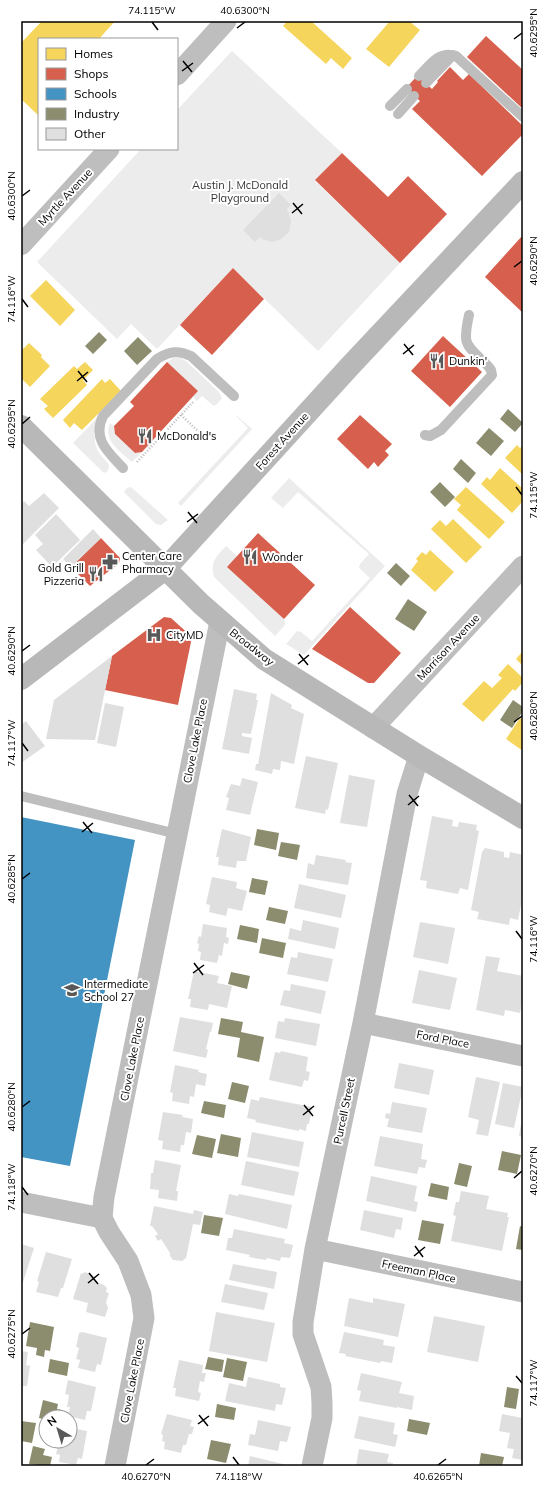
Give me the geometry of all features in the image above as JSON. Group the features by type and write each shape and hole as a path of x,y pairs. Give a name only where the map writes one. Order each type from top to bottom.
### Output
{"main road":[{"name":"Forest Avenue","path":"21,679 165,569 351,365 523,182"},
{"name":"Broadway","path":"21,426 220,622 264,659 373,728 523,818"}],"street":[{"path":"178,74 226,21"},
{"name":"Myrtle Avenue","path":"21,245 108,150"},
{"name":"Morrison Avenue","path":"373,728 523,566"},
{"name":"Clove Lake Place","path":"115,1466 144,1318 141,1295 128,1261 109,1232 102,1218 104,1197 220,622"},
{"name":"Purcell Street","path":"312,1466 322,1418 322,1403 320,1387 303,1334 303,1322 315,1249 363,1023 407,794 419,756"},
{"name":"Ford Place","path":"363,1023 523,1056"},
{"path":"21,1202 102,1218"},
{"name":"Freeman Place","path":"315,1249 523,1292"}],"lane":[{"path":"423,80 439,57 445,54 456,56 523,117"},
{"path":"394,110 411,93"},
{"path":"425,435 430,436 441,430 492,375 488,366 466,344 465,333 469,315"},
{"path":"123,468 106,450 101,442 99,423 103,416 157,359 167,352 180,351 191,356 234,396"},
{"path":"21,796 177,834"}],"path":[{"path":"135,464 194,401"},
{"path":"181,415 200,433"}],"green space":[{"name":"Austin J. McDonald Playground","path":"232,51 342,153 315,181 400,263 318,351 233,268 157,349 131,324 117,339 37,262 140,150 178,150 178,109"},
{"path":"173,358 180,358 186,361 219,392 222,398 217,404 214,406 202,396 197,401 193,397 198,391 167,362"},
{"path":"101,414 97,423 95,443 99,453 109,465 108,471 104,473 73,443"},
{"path":"236,416 252,429 181,506 178,503 248,428"},
{"path":"110,423 114,426 115,434 135,453 142,452 132,462 118,450 111,440 108,429"},
{"path":"289,478 385,566 304,655 286,644 297,631 301,632 312,641 370,578 359,568 360,564 369,554 298,492 283,508 271,498"},
{"path":"131,487 168,520 161,525 156,524 124,492 127,488"},
{"path":"226,546 237,556 285,621 285,625 275,636 214,577 213,563"}],"building: Homes":[{"path":"42,21 115,21 100,38 38,38 38,115 21,99 21,43"},
{"path":"287,21 311,21 352,58 343,69 331,58 326,64 283,26"},
{"path":"390,21 409,21 420,30 389,67 366,49"},
{"path":"46,280 75,310 60,326 30,296"},
{"path":"29,343 42,355 41,357 50,366 30,387 21,378 21,351"},
{"path":"85,362 93,370 83,380 87,385 53,418 44,409 48,406 40,399 74,366 77,369"},
{"path":"102,379 105,383 110,379 121,391 82,430 74,423 70,428 63,420"},
{"path":"517,445 520,448 523,446 523,475 505,458"},
{"path":"500,468 523,489 523,501 512,513 481,484 487,477 490,480"},
{"path":"466,487 505,522 489,539 457,510 461,505 454,499"},
{"path":"453,519 482,547 466,563 431,529 440,520 446,526"},
{"path":"430,550 454,572 435,592 411,570 418,561 416,559 422,552 426,555"},
{"path":"523,651 523,666 516,659"},
{"path":"508,664 523,678 523,682 515,691 513,689 483,722 462,704 484,681 492,688 502,678 498,675"},
{"path":"520,718 523,720 523,751 506,739"}],"building: Shops":[{"path":"486,36 523,70 523,109 467,57"},
{"path":"450,67 463,80 469,74 523,126 523,134 482,176 412,109 420,101 406,88 418,75 432,89"},
{"path":"342,153 388,197 408,176 447,214 400,263 315,180"},
{"path":"523,235 523,313 485,277"},
{"path":"233,268 264,299 212,355 180,325"},
{"path":"443,336 482,372 450,407 411,371"},
{"path":"167,362 198,391 142,452 135,453 115,434 114,426 134,406 130,402"},
{"path":"360,415 392,444 385,451 389,455 378,467 374,462 368,469 337,439"},
{"path":"258,533 315,585 284,619 227,567"},
{"path":"101,538 120,558 119,563 90,586 71,567"},
{"path":"350,607 401,653 374,683 368,683 312,649"},
{"path":"164,617 171,618 192,637 178,705 105,690 112,656"}],"building: Schools":[{"name":"Intermediate School 27","path":"21,817 135,840 70,1166 21,1157"}],"building: Industry":[{"path":"99,332 107,340 93,354 85,346"},
{"path":"138,337 152,351 137,365 124,351"},
{"path":"508,409 523,423 515,432 500,419"},
{"path":"489,428 504,441 491,456 476,443"},
{"path":"461,459 476,473 468,483 453,469"},
{"path":"440,482 455,497 445,507 430,492"},
{"path":"396,563 410,576 401,586 387,573"},
{"path":"408,599 427,612 414,631 395,619"},
{"path":"513,700 523,707 523,711 512,728 500,720"},
{"path":"257,829 279,833 276,850 254,845"},
{"path":"281,842 300,845 297,860 278,856"},
{"path":"252,878 268,881 265,895 249,892"},
{"path":"269,907 288,911 285,924 266,920"},
{"path":"240,925 259,929 257,943 237,939"},
{"path":"262,938 286,943 283,958 259,953"},
{"path":"231,972 250,976 247,989 228,984"},
{"path":"221,1018 243,1022 241,1032 264,1037 259,1062 237,1057 240,1038 218,1034"},
{"path":"232,1082 249,1086 245,1103 228,1099"},
{"path":"204,1101 226,1105 224,1118 201,1113"},
{"path":"221,1134 241,1138 238,1157 217,1153"},
{"path":"197,1135 216,1139 212,1158 192,1154"},
{"path":"502,1151 521,1155 517,1174 498,1170"},
{"path":"459,1163 472,1166 467,1187 454,1184"},
{"path":"431,1183 449,1187 447,1200 428,1196"},
{"path":"204,1215 223,1218 219,1236 201,1233"},
{"path":"422,1220 444,1224 440,1244 418,1240"},
{"path":"520,1226 523,1227 523,1250 516,1249"},
{"path":"30,1322 54,1327 50,1351 45,1350 44,1357 36,1355 37,1348 26,1346"},
{"path":"208,1357 224,1360 222,1372 205,1369"},
{"path":"227,1358 247,1362 243,1381 223,1377"},
{"path":"50,1359 69,1363 67,1376 48,1372"},
{"path":"507,1387 519,1389 516,1409 504,1407"},
{"path":"43,1400 58,1404 57,1409 41,1409"},
{"path":"217,1404 236,1408 234,1420 215,1417"},
{"path":"409,1419 430,1423 427,1435 407,1431"},
{"path":"21,1421 36,1423 32,1443 21,1441"},
{"path":"211,1440 231,1444 226,1463 207,1459"},
{"path":"33,1446 38,1447 38,1449 45,1449 43,1455 52,1457 50,1466 29,1464"},
{"path":"481,1453 504,1457 502,1466 479,1466"}],"building: Other":[{"path":"279,193 291,205 286,210 288,211 291,221 289,232 281,239 272,242 260,237 255,242 243,230"},
{"path":"44,493 59,508 22,545 21,505 24,501 29,506"},
{"path":"56,514 80,540 52,567 36,550 43,544 35,535"},
{"path":"93,529 101,538 71,567 63,559"},
{"path":"112,656 95,740 46,739 54,700"},
{"path":"234,689 257,694 256,700 258,700 251,734 242,733 242,736 252,738 249,754 222,749"},
{"path":"271,693 292,705 291,708 304,714 294,764 281,761 280,770 273,769 272,774 255,770 256,764 258,764"},
{"path":"105,703 124,707 116,747 97,743"},
{"path":"26,721 45,746 21,763 21,725"},
{"path":"306,756 338,763 328,810 326,809 325,814 295,808"},
{"path":"349,775 375,780 367,827 340,823"},
{"path":"242,778 258,782 250,815 226,810 229,798 226,797 231,784 240,786"},
{"path":"432,816 453,820 452,826 458,827 459,822 477,825 476,830 479,831 468,890 460,888 458,894 426,888 427,881 420,880"},
{"path":"222,829 251,837 246,861 237,861 236,868 218,865 219,857 216,857"},
{"path":"485,848 504,852 504,857 509,858 510,852 523,855 523,895 518,920 510,918 509,925 477,919 479,912 471,910 482,852"},
{"path":"316,855 346,860 345,862 352,863 348,885 306,878 308,863 314,865"},
{"path":"212,877 237,882 236,888 247,891 242,911 228,908 226,916 209,912 210,905 206,904"},
{"path":"299,884 346,895 341,918 294,908"},
{"path":"303,920 339,928 335,949 288,939 290,928 301,931"},
{"path":"420,922 455,928 448,964 413,957"},
{"path":"203,924 227,928 226,937 229,938 228,944 224,943 222,956 219,955 217,963 200,960 201,952 198,951 199,944 197,943 199,936 201,937"},
{"path":"298,952 333,959 328,982 287,974 291,957 297,958"},
{"path":"486,956 500,958 497,971 523,976 523,996 520,1013 505,1010 504,1016 476,1010"},
{"path":"419,970 457,978 450,1010 412,1003"},
{"path":"194,971 219,976 217,983 232,986 227,1008 209,1004 208,1010 190,1007 191,999 188,999"},
{"path":"291,984 326,991 321,1014 280,1005 284,990 290,991"},
{"path":"180,1017 213,1023 206,1049 208,1050 206,1058 173,1051"},
{"path":"285,1018 320,1024 316,1046 275,1038 278,1021 284,1022"},
{"path":"281,1051 308,1057 306,1071 310,1072 308,1081 304,1080 302,1087 269,1080 275,1052 280,1053"},
{"path":"399,1063 434,1070 429,1095 394,1088"},
{"path":"175,1065 199,1070 198,1072 207,1074 205,1086 196,1084 194,1097 190,1096 189,1104 172,1101 173,1093 170,1092"},
{"path":"476,1077 500,1082 488,1136 476,1134 479,1120 468,1117"},
{"path":"503,1083 523,1087 514,1128 495,1124"},
{"path":"260,1097 312,1107 309,1124 307,1124 306,1131 299,1129 299,1131 255,1122 256,1120 247,1118 251,1099 259,1101"},
{"path":"392,1102 427,1108 422,1133 387,1127 389,1119 385,1118 386,1113 390,1114"},
{"path":"163,1112 183,1115 182,1117 193,1119 191,1133 186,1132 184,1145 181,1145 180,1152 162,1149 163,1141 158,1140"},
{"path":"523,1118 523,1137 519,1136"},
{"path":"252,1132 304,1142 299,1167 247,1157"},
{"path":"380,1136 423,1144 421,1159 427,1160 425,1168 419,1167 417,1174 374,1166"},
{"path":"155,1160 181,1165 176,1191 178,1191 177,1201 158,1198 159,1190 150,1189 151,1173 153,1173"},
{"path":"246,1161 299,1172 294,1196 241,1185"},
{"path":"371,1176 417,1186 414,1201 418,1202 416,1212 366,1201"},
{"path":"461,1191 489,1196 486,1209 508,1213 507,1217 509,1217 502,1251 451,1241 456,1216 453,1215 456,1202 459,1202"},
{"path":"229,1194 238,1196 239,1194 292,1205 287,1229 225,1214"},
{"path":"154,1206 193,1214 194,1210 203,1212 200,1225 193,1224 186,1258 182,1261 173,1260 161,1239 158,1241 155,1236 158,1234 152,1226 150,1226"},
{"path":"364,1210 403,1218 401,1230 396,1229 394,1238 360,1230"},
{"path":"234,1229 285,1239 284,1243 293,1245 290,1258 281,1257 280,1261 267,1258 266,1260 249,1257 250,1255 226,1250 228,1238 232,1238"},
{"path":"21,1244 34,1248 21,1288"},
{"path":"46,1252 72,1259 63,1288 61,1288 58,1297 36,1292 39,1282 37,1281"},
{"path":"233,1264 277,1272 274,1289 229,1280"},
{"path":"84,1272 91,1274 94,1277 94,1281 97,1282 96,1285 98,1283 107,1288 106,1292 109,1293 106,1302 108,1308 105,1317 86,1312 88,1303 73,1299 81,1273 83,1274"},
{"path":"225,1284 268,1293 264,1310 221,1302"},
{"path":"349,1298 373,1303 373,1298 405,1304 398,1337 344,1326"},
{"path":"216,1312 275,1323 267,1362 209,1351"},
{"path":"434,1316 485,1326 478,1362 427,1352"},
{"path":"82,1332 107,1338 101,1365 97,1364 95,1372 78,1368 80,1360 76,1359 79,1348 76,1347 79,1333"},
{"path":"344,1332 384,1340 383,1345 395,1347 392,1363 381,1361 380,1363 345,1356 346,1354 339,1353"},
{"path":"21,1351 28,1352 26,1365 30,1366 27,1386 23,1386 22,1392"},
{"path":"179,1360 203,1365 202,1373 206,1373 204,1382 200,1381 198,1392 201,1393 199,1401 175,1396 176,1388 173,1388"},
{"path":"361,1373 402,1382 399,1393 414,1396 412,1410 359,1401 361,1391 357,1390"},
{"path":"248,1377 280,1384 280,1387 286,1388 282,1405 276,1404 275,1411 225,1401 229,1383 246,1387"},
{"path":"68,1380 96,1387 91,1411 87,1411 85,1420 78,1418 78,1409 70,1409 70,1407 67,1407 69,1395 65,1394"},
{"path":"167,1414 192,1420 190,1426 194,1427 192,1434 189,1434 186,1445 183,1445 181,1453 164,1449 165,1442 162,1441 163,1435 161,1434"},
{"path":"502,1414 523,1418 523,1460 512,1458 514,1449 507,1448 510,1433 499,1431"},
{"path":"359,1416 395,1423 393,1434 398,1435 395,1447 354,1438"},
{"path":"258,1420 291,1427 287,1442 280,1441 278,1451 248,1445 250,1434 255,1435"},
{"path":"78,1429 87,1431 82,1459 78,1458 76,1465 59,1462 60,1455 56,1454 57,1449 78,1449"},
{"path":"359,1449 389,1454 387,1462 393,1463 393,1466 356,1466"},
{"path":"250,1456 283,1464 282,1466 248,1466"}],"place":[{"name":"Dunkin'","path":"437,361"},
{"name":"McDonald's","path":"145,436"},
{"name":"Wonder","path":"250,557"},
{"name":"Center Care Pharmacy","path":"110,562"},
{"name":"Gold Grill Pizzeria","path":"96,574"},
{"name":"CityMD","path":"154,635"},
{"name":"Intermediate School 27","path":"72,990"}]}
